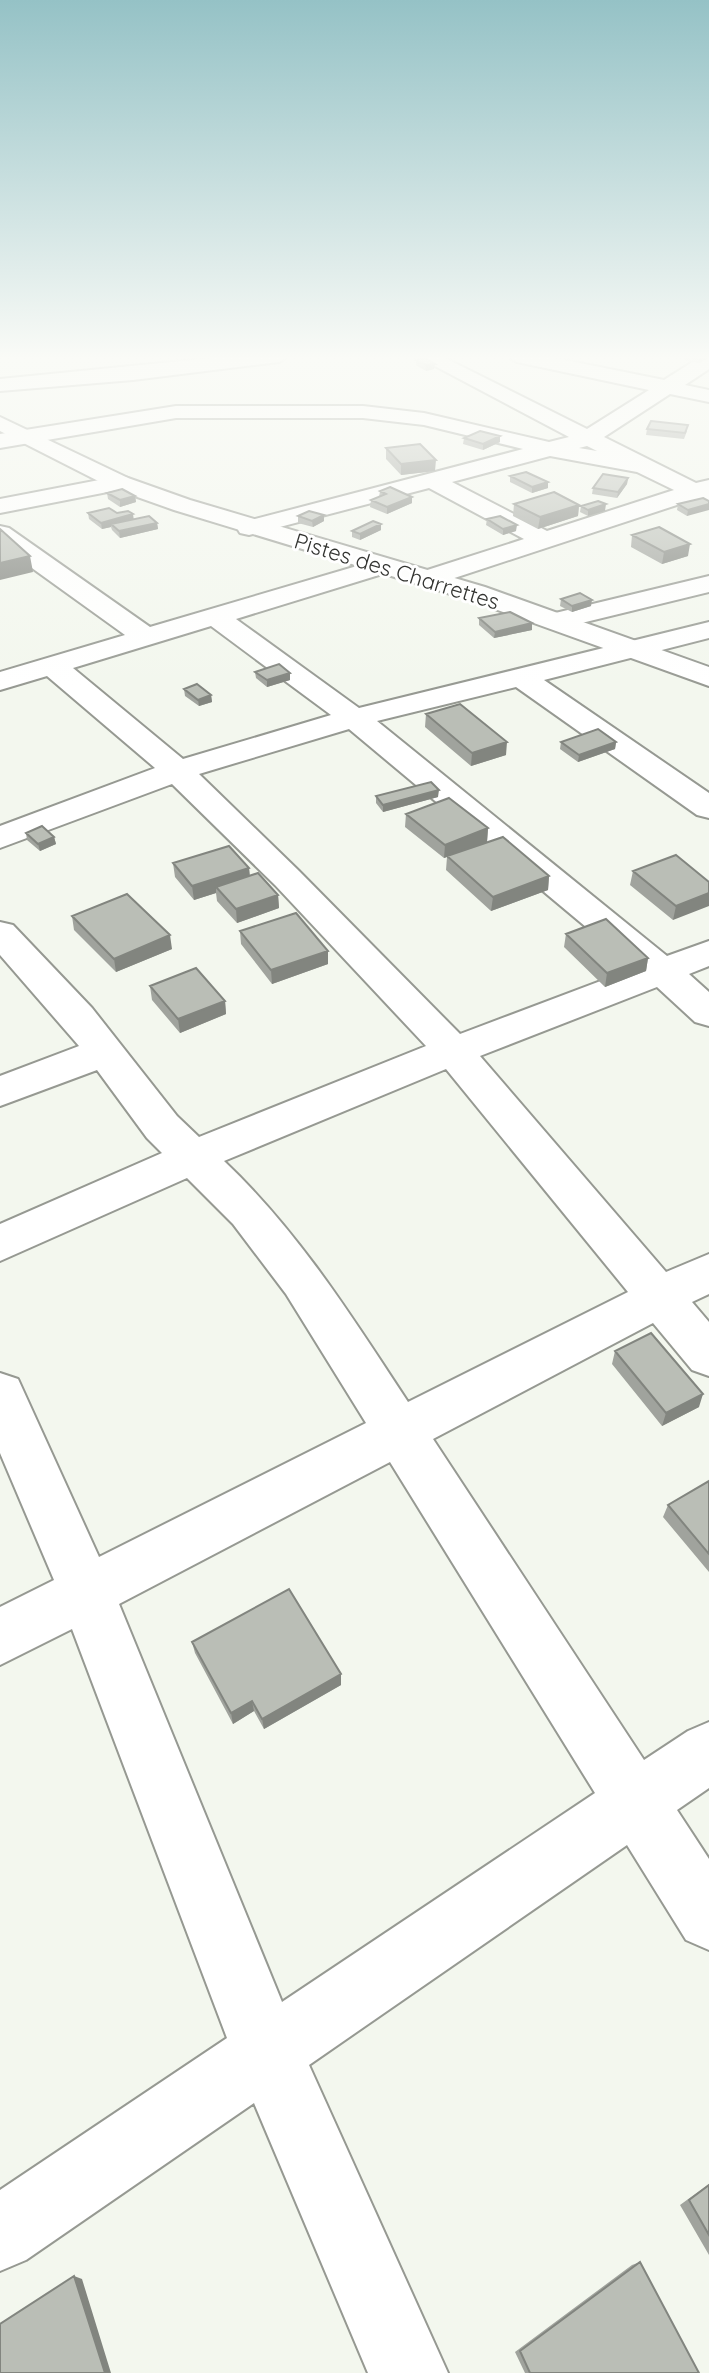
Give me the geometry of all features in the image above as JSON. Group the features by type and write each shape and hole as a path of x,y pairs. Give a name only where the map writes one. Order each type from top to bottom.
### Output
{"street":[{"name":"Pistes des Charrettes","path":"87,467 120,483 249,528 427,579 557,621 709,677"},
{"path":"249,528 482,467"},
{"path":"641,467 704,493"},
{"path":"432,480 546,541"},
{"path":"0,506 120,483"},
{"path":"427,579 704,493"},
{"path":"0,533 147,638"},
{"path":"0,681 383,566"},
{"path":"557,621 709,584"},
{"path":"216,617 354,718 664,972 709,1013"},
{"path":"0,838 177,771 354,718 709,630"},
{"path":"52,666 177,771 287,878 455,1053 709,1356"},
{"path":"521,677 709,808"},
{"path":"0,933 78,1017 191,1158 249,1212 303,1281 709,1917"},
{"path":"0,1243 191,1158 388,1076 455,1053 709,953"},
{"path":"0,1092 103,1052"},
{"path":"0,1637 709,1272"},
{"path":"0,1394 86,1591 267,2051 408,2373"},
{"path":"0,2234 709,1752"}],"building":[{"path":"526,472 548,482 532,487 510,476"},
{"path":"603,474 628,478 618,492 593,488"},
{"path":"390,487 412,497 387,507 371,500 386,494 380,491"},
{"path":"122,489 135,496 120,500 107,493"},
{"path":"554,492 579,505 540,517 514,504"},
{"path":"703,498 709,504 688,510 678,504"},
{"path":"598,501 606,504 588,510 581,506"},
{"path":"109,508 117,513 128,511 133,514 101,523 88,513"},
{"path":"309,511 324,515 312,521 298,516"},
{"path":"149,516 157,523 119,531 111,524"},
{"path":"500,516 517,525 503,529 487,519"},
{"path":"373,521 381,524 360,534 352,531"},
{"path":"659,527 690,544 664,552 632,535"},
{"path":"0,529 30,556 0,563"},
{"path":"580,593 592,600 572,606 561,599"},
{"path":"510,612 532,623 495,632 479,618"},
{"path":"279,664 290,673 267,680 255,672"},
{"path":"197,684 211,695 198,700 184,689"},
{"path":"460,704 507,742 472,753 426,714"},
{"path":"598,729 616,742 579,755 561,742"},
{"path":"431,782 439,790 383,805 376,796"},
{"path":"449,798 488,828 445,845 406,814"},
{"path":"42,826 54,837 38,844 26,833"},
{"path":"503,837 549,876 493,897 447,856"},
{"path":"229,846 249,868 192,886 173,863"},
{"path":"676,855 709,882 709,893 676,906 633,871"},
{"path":"258,873 278,895 236,909 216,887"},
{"path":"127,894 170,935 114,959 72,916"},
{"path":"296,913 328,951 271,970 240,931"},
{"path":"606,919 648,958 607,973 566,934"},
{"path":"196,968 225,1001 178,1019 150,986"},
{"path":"651,1333 703,1394 666,1413 615,1351"},
{"path":"709,1481 709,1554 668,1505"},
{"path":"289,1589 341,1674 262,1719 252,1701 231,1713 192,1642"},
{"path":"709,2185 709,2235 689,2200"},
{"path":"640,2262 699,2373 530,2373 520,2351"},
{"path":"74,2276 105,2373 0,2373 0,2324"}]}
